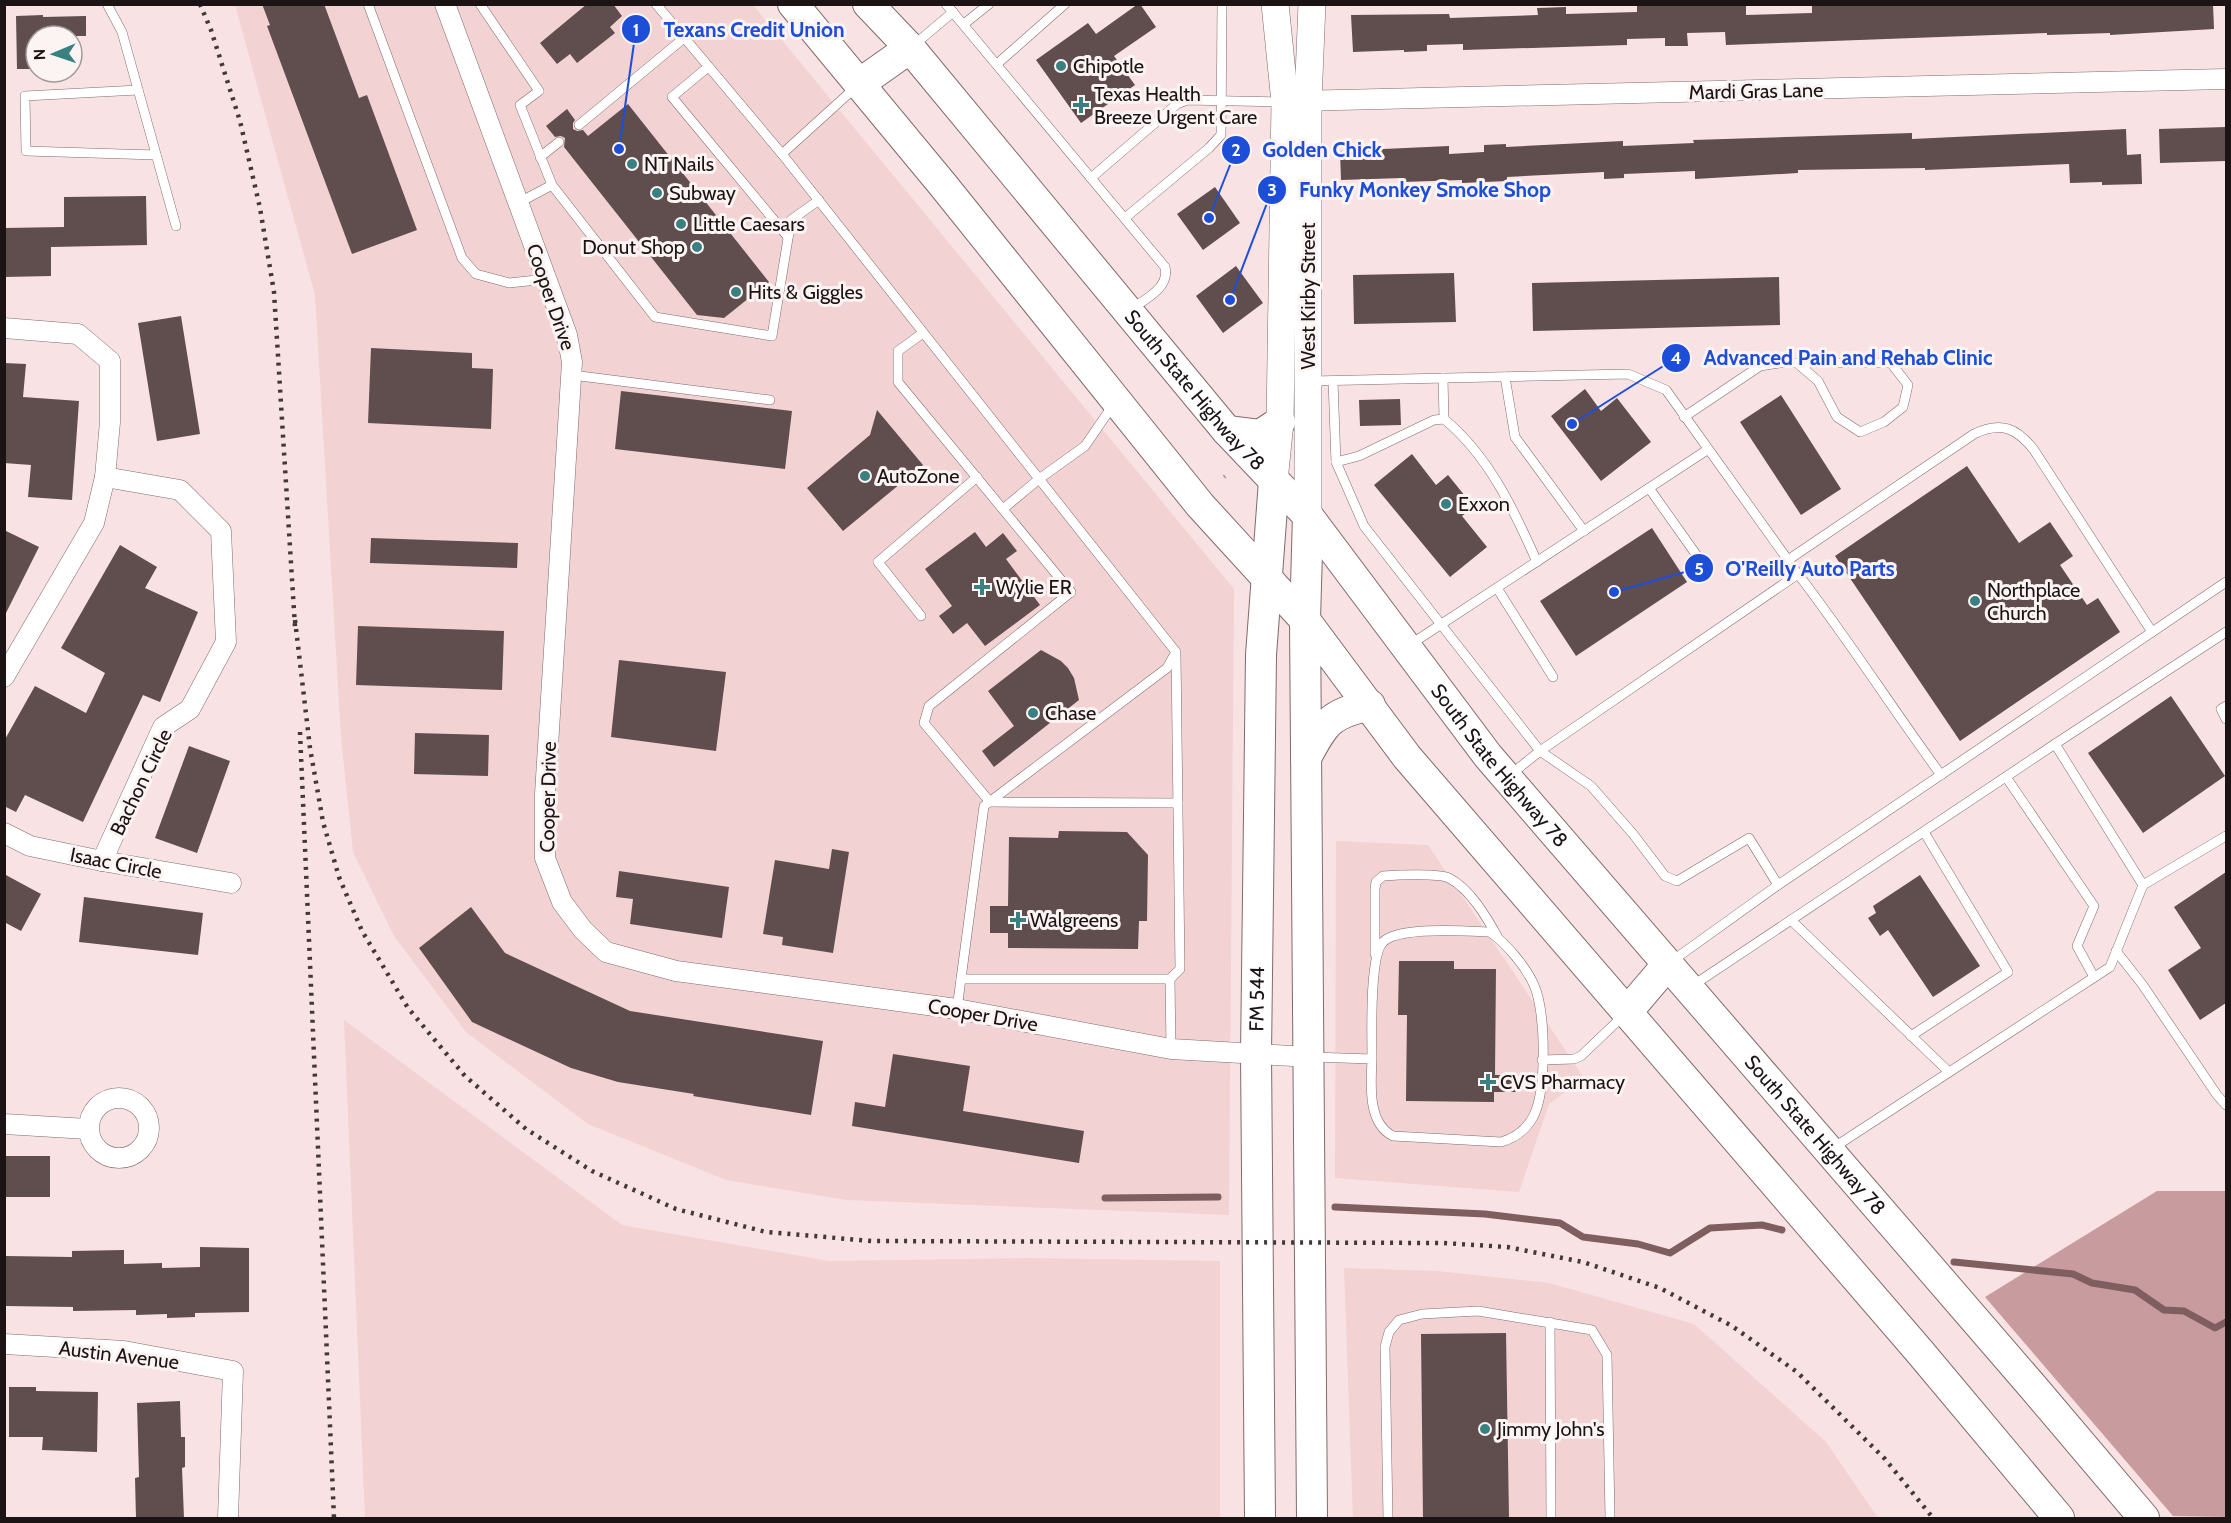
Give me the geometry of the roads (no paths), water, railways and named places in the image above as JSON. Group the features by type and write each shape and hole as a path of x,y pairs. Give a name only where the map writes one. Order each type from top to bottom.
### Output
{"main road":[{"path":"793,4 943,184 1200,505 1305,620 1407,757 1920,1352 2059,1518"},
{"name":"South State Highway 78","path":"868,4 910,48 1227,431 1308,516 1506,778 2144,1518"},
{"name":"West Kirby Street","path":"1275,4 1297,101 1321,381 1308,516"},
{"name":"West Kirby Street","path":"1274,481 1280,422 1297,101 1312,4"},
{"path":"859,84 910,48"},
{"path":"1227,431 1260,435 1280,422"},
{"name":"FM 544","path":"1260,1518 1256,1055 1261,655 1274,481"},
{"path":"1308,516 1305,620 1312,1518"},
{"path":"1306,758 1326,723 1346,710 1370,705"},
{"path":"1627,1012 1667,965"}],"street":[{"name":"Cooper Drive","path":"445,4 567,335 572,362 545,794 545,858 562,902 583,930 606,952 676,971 957,1008 1171,1049 1310,1057"},
{"name":"Mardi Gras Lane","path":"1297,101 2226,79"},
{"path":"4,328 78,334 110,362 110,422 105,477 94,523 4,677"},
{"name":"Bachon Circle","path":"102,861 163,727 190,709 226,642 221,531 180,490 105,477"},
{"name":"Isaac Circle","path":"4,833 30,846 231,883"},
{"path":"4,1124 88,1129"},
{"name":"Austin Avenue","path":"4,1344 124,1351 233,1371 228,1518"}],"lane":[{"path":"107,4 122,32 176,226"},
{"path":"368,4 462,258 476,274 509,283 546,279"},
{"path":"480,4 539,91 520,105 552,185 655,317 772,336 791,220 819,200"},
{"path":"656,4 819,200 1176,652 1179,969 1170,979 1171,1049"},
{"path":"964,24 989,4"},
{"path":"997,64 1065,4"},
{"path":"1125,218 1221,135 1222,4"},
{"path":"910,48 950,8 1125,218 1165,267 1166,272 1166,278 1161,287 1128,312"},
{"path":"579,125 684,38"},
{"path":"708,67 672,97 788,237"},
{"path":"782,154 859,84"},
{"path":"138,90 25,96 26,151 156,155"},
{"path":"1091,178 1177,104 1187,100 1297,101"},
{"path":"540,157 559,142"},
{"path":"518,203 552,185"},
{"path":"923,333 898,351 898,382 1071,592 929,706 924,723 990,802 1178,803"},
{"path":"1684,417 1760,366 1779,363 1797,363 1891,363 1908,386 1903,407 1884,422 1860,432 1837,417 1818,381 1797,363"},
{"path":"1778,885 1749,838 1677,881 1665,876 1633,834 1591,786 1540,751 1364,526 1336,462 1321,381 1628,374 1666,390 1707,450 1843,633 1941,775"},
{"path":"572,375 770,400"},
{"path":"1504,377 1515,437 1584,531"},
{"path":"1443,378 1444,419"},
{"path":"1003,509 1039,479 1085,446 1116,400"},
{"path":"1336,462 1359,456 1434,420 1444,419 1461,433 1510,501 1537,562"},
{"path":"1788,560 1974,434 1992,429 2012,430 2023,435 2034,450 2152,632"},
{"path":"1406,648 1707,450"},
{"path":"921,616 878,562 977,477"},
{"path":"1649,488 1700,560"},
{"path":"1506,778 1540,751 1798,574"},
{"path":"1667,965 1778,885 2226,582"},
{"path":"1497,588 1553,677"},
{"path":"1688,989 2226,632"},
{"path":"957,1008 984,806 1167,668 1176,652"},
{"path":"2226,706 2221,709 2226,719"},
{"path":"2055,744 2143,885"},
{"path":"2006,777 2094,906 2076,946 2094,977"},
{"path":"1911,1036 2008,972 1924,832"},
{"path":"1829,1151 2110,967 2143,885 2226,836"},
{"path":"1383,876 1438,876 1451,879 1481,909 1498,937 1534,983 1540,1000 1542,1016 1540,1097 1533,1117 1517,1136 1501,1142 1414,1138 1387,1133 1378,1119 1371,1097 1375,959 1375,889 1376,882 1383,876"},
{"path":"1791,920 1949,1072"},
{"path":"1375,959 1383,941 1400,933 1490,932 1498,937"},
{"path":"2116,951 2142,984 2226,1105"},
{"path":"961,979 1170,979"},
{"path":"1542,1060 1574,1059 1581,1056 1627,1012"},
{"path":"1310,1057 1372,1059"},
{"path":"1388,1518 1385,1347 1389,1332 1400,1320 1422,1314 1478,1311 1592,1330 1607,1355 1610,1518"},
{"path":"1550,1322 1551,1518"}],"waterway":[{"path":"1105,1198 1218,1197"},
{"path":"1335,1207 1485,1214 1560,1223 1583,1237 1638,1244 1670,1253 1710,1228 1762,1225 1782,1230"},
{"path":"1954,1262 2073,1274 2092,1283 2135,1290 2164,1310 2184,1311 2215,1328 2226,1322"}],"railway":[{"path":"200,4 211,30 240,121 260,208 274,292 295,627"},
{"path":"295,620 310,748 323,822 339,877 362,931 408,1008 465,1076 526,1129 592,1171 676,1209 766,1232 872,1241 1443,1243 1507,1247 1583,1262 1660,1288 1732,1326 1797,1372 1885,1459 1933,1518"},
{"path":"300,732 334,1518"}],"place":[{"name":"Chipotle","path":"1061,66"},
{"name":"Texas Health Breeze Urgent Care","path":"1081,105"},
{"name":"Texans Credit Union","path":"619,149"},
{"name":"NT Nails","path":"632,164"},
{"name":"Subway","path":"657,193"},
{"name":"Golden Chick","path":"1209,218"},
{"name":"Little Caesars","path":"681,224"},
{"name":"Donut Shop","path":"697,247"},
{"name":"Hits & Giggles","path":"736,292"},
{"name":"Funky Monkey Smoke Shop","path":"1230,300"},
{"name":"Advanced Pain and Rehab Clinic","path":"1572,424"},
{"name":"AutoZone","path":"865,476"},
{"name":"Exxon","path":"1446,504"},
{"name":"Wylie ER","path":"982,587"},
{"name":"O'Reilly Auto Parts","path":"1614,592"},
{"name":"Northplace Church","path":"1975,601"},
{"name":"Chase","path":"1033,713"},
{"name":"Walgreens","path":"1018,920"},
{"name":"CVS Pharmacy","path":"1488,1082"},
{"name":"Jimmy John's","path":"1485,1429"}]}
